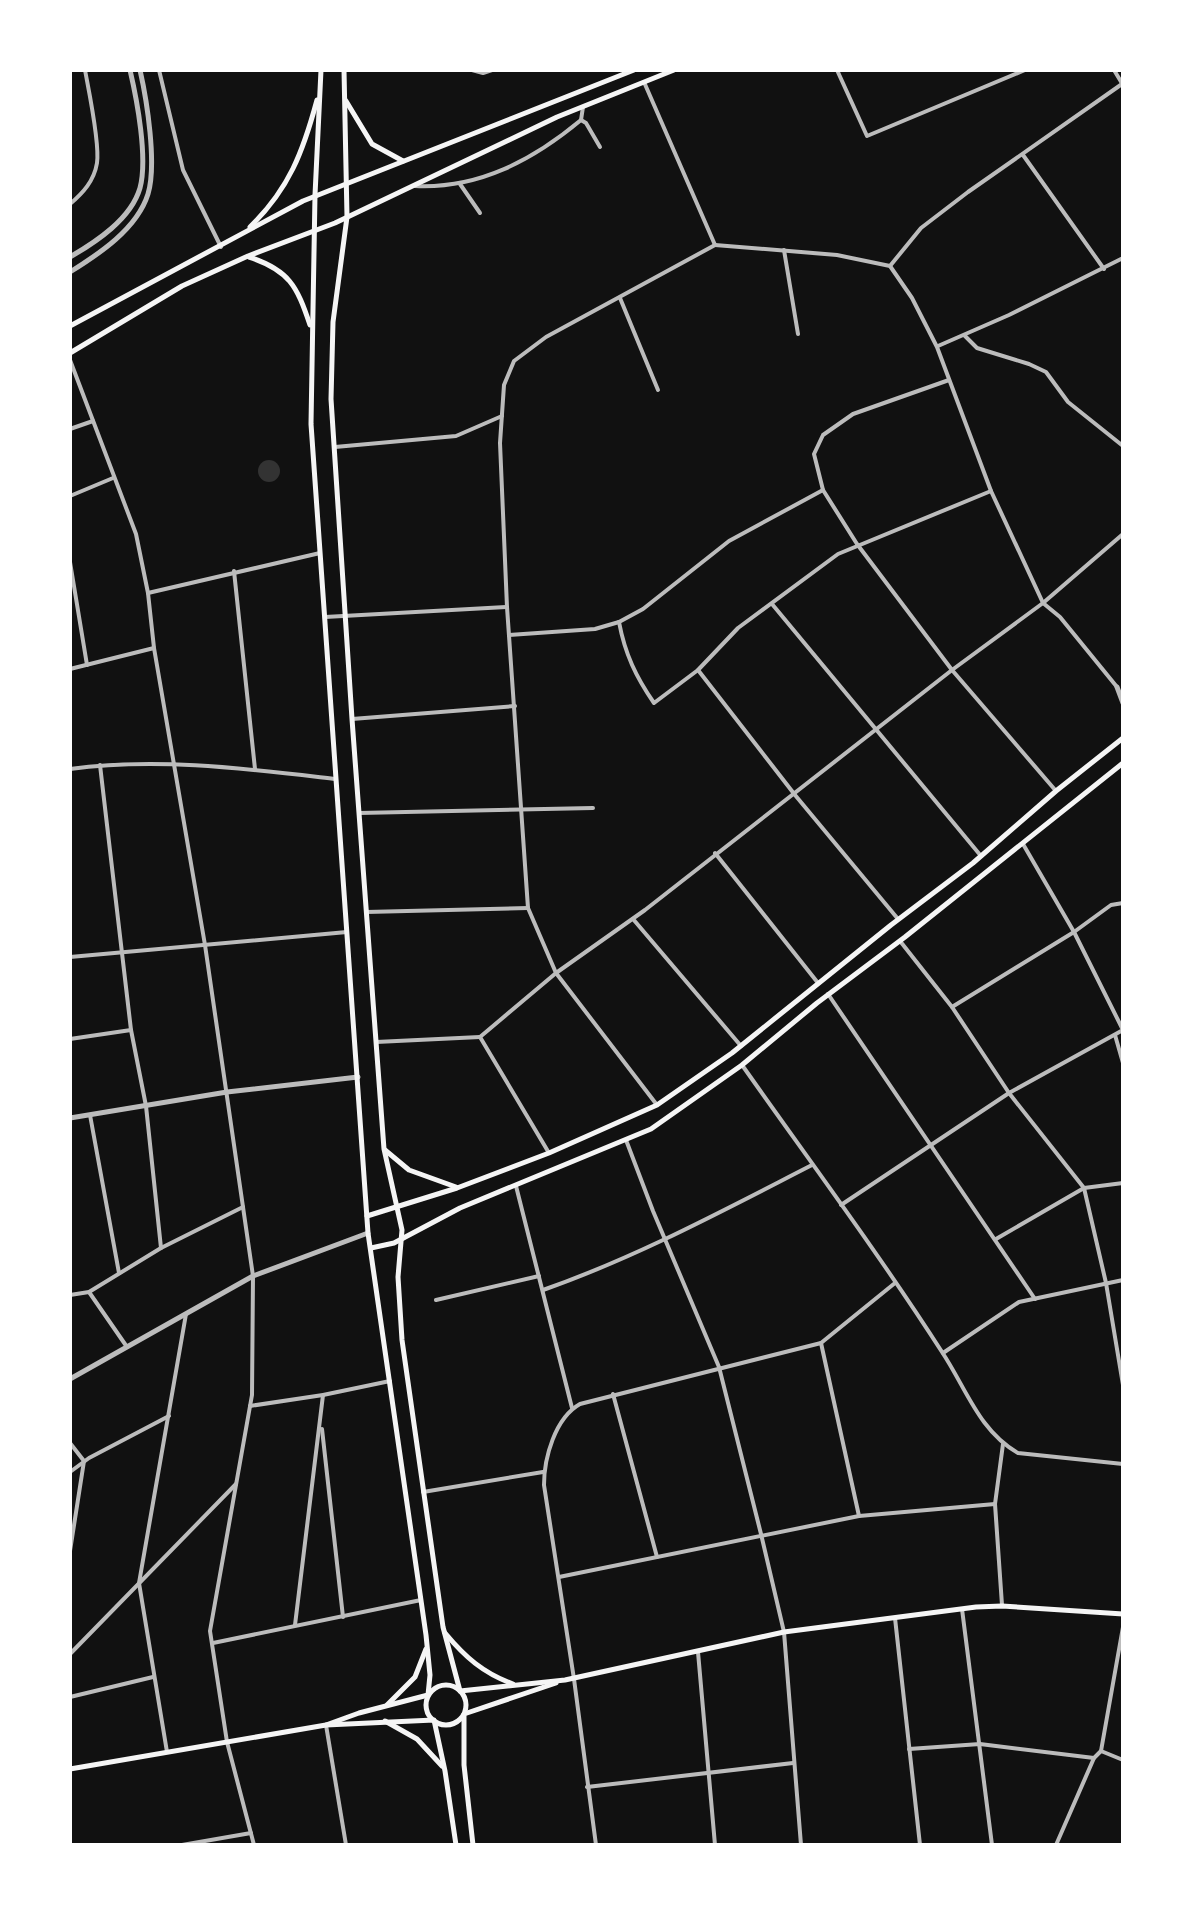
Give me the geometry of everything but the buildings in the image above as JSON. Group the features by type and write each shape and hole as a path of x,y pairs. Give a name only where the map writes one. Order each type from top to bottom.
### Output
{"main road":[{"path":"321,70 315,195 311,424 368,1233 427,1645 430,1681 426,1709 434,1720 456,1845"},
{"path":"344,70 347,217 332,342 331,399 366,912 384,1149 402,1239 399,1308 445,1633 466,1704 464,1765 473,1845"},
{"path":"70,326 315,195 634,70"},
{"path":"70,353 182,286 347,217 583,107 674,70"},
{"path":"246,232 279,196 289,177 311,124 321,87"},
{"path":"344,98 372,144 404,161"},
{"path":"248,256 268,263 287,276 302,301 312,332"},
{"path":"367,1216 457,1188 549,1153 657,1105 741,1046 981,856 1123,738"},
{"path":"371,1248 402,1239 460,1208 651,1129 742,1065 1123,763"},
{"path":"384,1149 409,1170 457,1188"},
{"path":"326,1725 428,1695 434,1688 443,1685 460,1691 574,1679 784,1632 1002,1606 1123,1614"},
{"path":"445,1633 487,1674 514,1684"},
{"path":"385,1707 414,1679 427,1645"},
{"path":"70,1769 326,1725 434,1720 453,1724 464,1714 565,1680"},
{"path":"384,1721 417,1739 445,1771"}],"street":[{"path":"70,204 86,190 97,163 85,70"},
{"path":"70,257 93,244 124,216 140,189 138,106 130,70"},
{"path":"70,272 120,237 148,194 151,155 140,70"},
{"path":"159,70 183,170 221,247"},
{"path":"472,70 483,73 492,70"},
{"path":"837,70 867,136 1025,70"},
{"path":"890,266 921,228 1123,84 1114,70"},
{"path":"644,82 715,245"},
{"path":"409,186 460,184 505,169 540,153 581,120 583,107"},
{"path":"581,120 600,147"},
{"path":"1023,155 1104,269"},
{"path":"460,184 480,213"},
{"path":"657,1105 556,973 528,908 507,607 500,443 504,385 514,361 546,337 715,245 837,255 890,266 912,298 937,347 991,491 1043,603 1060,617 1123,691"},
{"path":"784,250 798,334"},
{"path":"937,347 1123,258"},
{"path":"620,298 658,390"},
{"path":"965,336 977,348 1046,372 1068,402 1123,446"},
{"path":"70,360 136,534 148,593 154,648 205,945 253,1276 250,1406 210,1631 227,1742 254,1845"},
{"path":"949,380 853,414 823,435 814,454 823,490 857,544 952,670 1056,791"},
{"path":"335,447 456,436 502,416"},
{"path":"70,429 93,421"},
{"path":"70,496 113,478"},
{"path":"509,635 595,629 619,622 643,609 729,541 823,490"},
{"path":"619,622 624,647 636,678 654,703 698,670 738,628 838,554 991,491"},
{"path":"376,1042 480,1037 556,973 633,919 952,670 1043,603 1123,534"},
{"path":"148,593 320,553"},
{"path":"70,562 87,665"},
{"path":"234,571 255,769"},
{"path":"772,604 981,856"},
{"path":"325,617 507,607"},
{"path":"70,669 154,648"},
{"path":"698,670 795,795 898,919"},
{"path":"1117,687 1123,703"},
{"path":"352,719 515,706"},
{"path":"70,769 100,765 174,765 255,769 336,779"},
{"path":"100,765 131,1030 146,1106 161,1248"},
{"path":"359,813 593,808"},
{"path":"841,1205 1009,1093 1123,1030 1074,932 1022,842"},
{"path":"715,853 818,983"},
{"path":"952,1007 1074,932 1111,905 1123,903"},
{"path":"366,912 528,908"},
{"path":"633,919 741,1046"},
{"path":"70,957 347,932"},
{"path":"900,941 952,1007 1009,1093 1084,1188 1106,1283 1123,1385"},
{"path":"828,994 1035,1299"},
{"path":"70,1039 131,1030"},
{"path":"1115,1034 1123,1063"},
{"path":"480,1037 549,1153"},
{"path":"742,1065 943,1353 988,1430 1018,1453 1123,1464"},
{"path":"70,1118 227,1092 359,1077"},
{"path":"90,1115 119,1273"},
{"path":"626,1140 719,1367 761,1534 784,1632 801,1845"},
{"path":"543,1290 597,1271 666,1239 812,1165"},
{"path":"995,1240 1084,1188 1123,1183"},
{"path":"515,1184 572,1408"},
{"path":"70,1295 89,1292 161,1248 243,1207"},
{"path":"70,1379 253,1276 368,1233"},
{"path":"436,1300 539,1276"},
{"path":"943,1353 1019,1302 1123,1280"},
{"path":"596,1845 544,1485 544,1472 558,1427 572,1408 613,1394 821,1343 895,1283"},
{"path":"89,1292 127,1347"},
{"path":"167,1752 139,1583 186,1314"},
{"path":"821,1343 859,1516"},
{"path":"250,1406 391,1381"},
{"path":"613,1394 657,1557"},
{"path":"295,1625 323,1395"},
{"path":"70,1472 84,1461 170,1415"},
{"path":"321,1421 343,1617"},
{"path":"70,1443 84,1461 70,1551"},
{"path":"1002,1606 995,1504 1003,1444"},
{"path":"423,1492 544,1472"},
{"path":"70,1654 237,1483"},
{"path":"559,1577 859,1516 995,1504"},
{"path":"213,1643 421,1600"},
{"path":"962,1609 992,1845"},
{"path":"895,1618 920,1845"},
{"path":"1056,1845 1094,1758 1101,1751 1123,1627"},
{"path":"698,1652 715,1845"},
{"path":"70,1697 154,1676"},
{"path":"326,1725 346,1845"},
{"path":"909,1749 980,1744 1094,1758"},
{"path":"1101,1751 1123,1760"},
{"path":"587,1787 793,1763"},
{"path":"182,1845 252,1833"}],"shaded area":[{"path":"269,460 277,463 280,471 277,479 269,482 261,479 258,471 261,463"}]}
